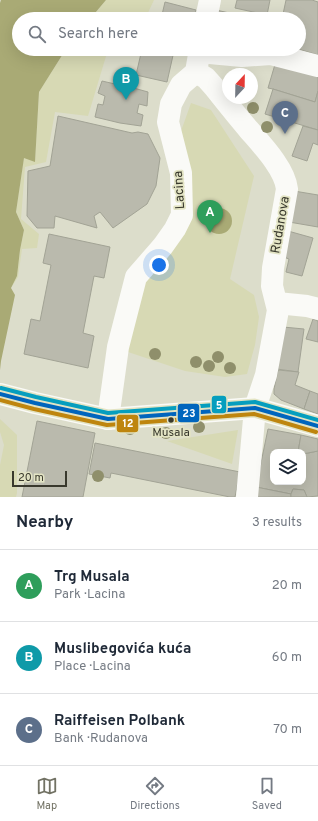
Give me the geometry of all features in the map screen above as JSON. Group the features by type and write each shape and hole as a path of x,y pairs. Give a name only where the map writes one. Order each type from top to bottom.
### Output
{"street":[{"path":"207,12 210,0"},
{"path":"198,58 242,56"},
{"path":"279,56 318,66"},
{"name":"Rudanova","path":"198,58 206,78 269,154 286,182 286,194 273,268 272,286 278,310 266,375 255,408 247,497"},
{"name":"Lacina","path":"108,419 118,347 136,277 176,229 182,215 181,173 168,122 171,104 198,58"},
{"path":"277,303 307,306 318,309"},
{"path":"0,394 108,419 255,408 318,426"}],"shaded area":[{"path":"1,0 106,0 96,12 12,12 12,56 62,56 39,92 35,162 24,158 16,212 24,230 17,276 11,288 15,295 0,370"},
{"path":"106,0 154,0 148,12 96,12"},
{"path":"62,56 106,56 88,116 55,112 46,162 25,167 21,219 39,234 37,248 22,249 18,277 11,288 17,276 24,230 16,212 24,157 35,161 39,92"},
{"path":"191,103 211,110 254,176 230,279 254,295 259,317 255,345 247,374 225,377 185,371 128,352 123,347 138,288 169,248 175,148"},
{"path":"219,208 228,212 232,221 228,230 219,234 210,230 206,221 210,212"},
{"path":"0,419 17,435 16,497 0,497 0,465 4,445 0,432"},
{"path":"238,430 232,464 167,441"}],"building":[{"path":"237,0 270,0 268,12 253,12 235,8"},
{"path":"286,0 312,0 318,2 318,55 306,51 306,12 283,12"},
{"path":"165,2 196,10 196,12 163,12"},
{"path":"140,56 173,56 167,82 136,75"},
{"path":"276,61 318,74 318,91 315,102 268,88"},
{"path":"119,75 132,79 130,87 148,92 147,106 139,104 137,113 143,115 141,126 95,117 98,104 103,105 105,96 98,93 102,81 115,84"},
{"path":"273,89 315,102 318,91 318,130 265,114"},
{"path":"58,116 132,133 138,132 148,134 160,158 156,186 147,204 113,228 100,212 94,216 97,228 55,216 54,228 37,228 27,216 28,171 50,166"},
{"path":"303,126 318,130 318,145 313,143 307,161 292,156"},
{"path":"294,191 318,195 318,227 289,222"},
{"path":"288,231 313,238 302,276 286,272 289,259 281,256"},
{"path":"49,234 110,247 104,278 94,276 83,333 94,336 88,368 24,354 31,319 40,321 51,265 43,263"},
{"path":"313,319 318,321 318,342 306,339"},
{"path":"283,327 304,329 298,372 277,369"},
{"path":"278,370 299,372 295,385 310,391 304,409 281,400 274,394"},
{"path":"310,391 318,394 318,414 304,409"},
{"path":"37,421 95,433 83,497 22,497"},
{"path":"268,429 301,435 299,449 270,449 270,485 306,485 306,453 318,451 318,496 307,497 304,490 293,489 291,494 256,487"},
{"path":"301,435 318,439 318,451 306,453 306,449 299,449"},
{"path":"95,443 240,472 235,497 111,473 110,478 89,474"},
{"path":"256,487 291,494 291,497 255,497"},
{"path":"293,489 304,490 307,497 291,497"}],"transit line":[{"name":"5","path":"1,388 108,413 255,402 318,420"},
{"name":"23","path":"0,394 108,419 255,408 318,426"},
{"name":"12","path":"0,400 107,425 254,414 316,432"}],"place":[{"name":"Muslibegovića kuća","path":"126,100"},
{"name":"Raiffeisen Polbank","path":"285,134"},
{"name":"Trg Musala","path":"210,233"},
{"name":"Musala","path":"171,420"}]}
